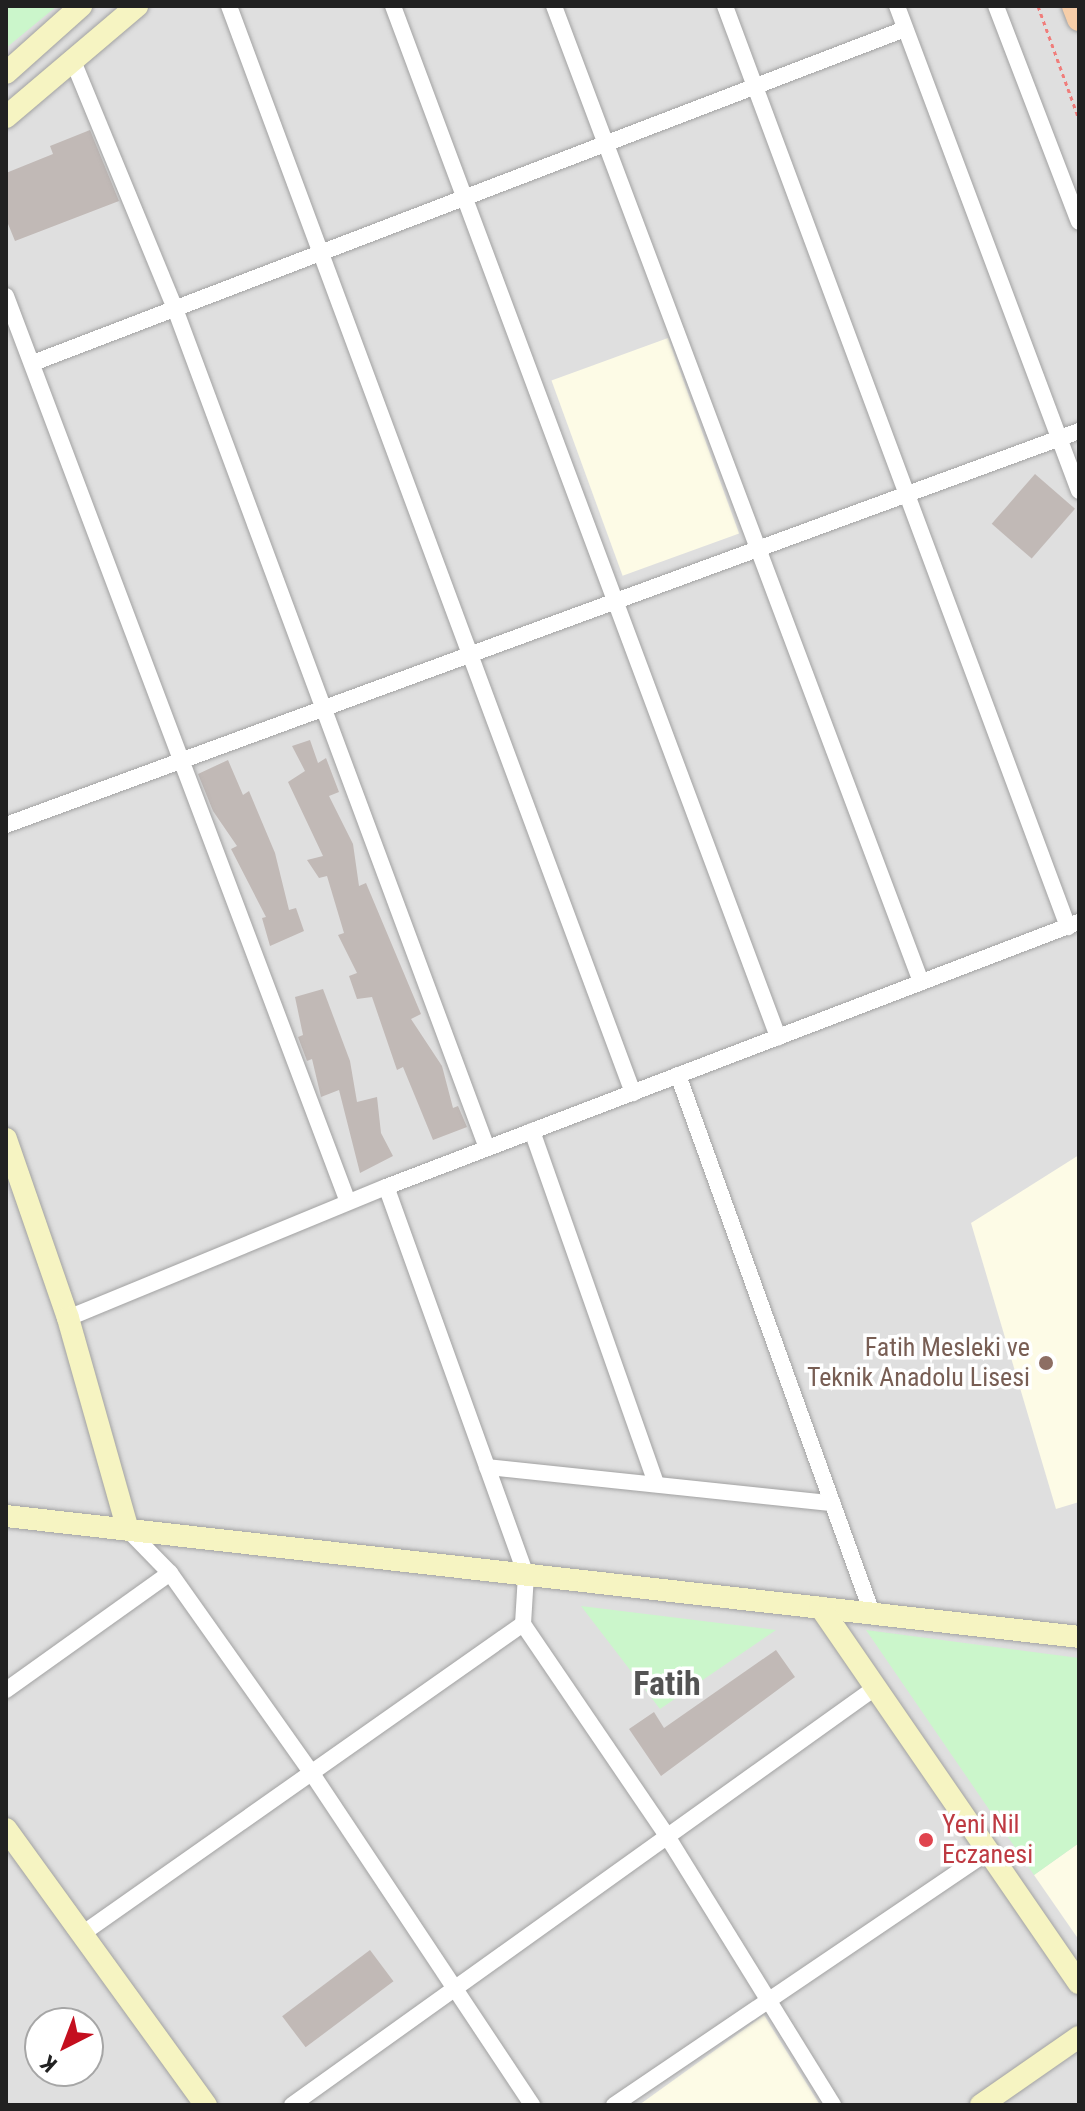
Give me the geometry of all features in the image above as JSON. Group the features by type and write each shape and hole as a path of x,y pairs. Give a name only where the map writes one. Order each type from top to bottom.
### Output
{"main road":[{"path":"1074,6 1079,19"}],"street":[{"path":"6,73 81,6"},
{"path":"6,117 137,6"},
{"path":"229,6 633,1093"},
{"path":"393,6 778,1037"},
{"path":"554,6 921,982"},
{"path":"68,1318 386,1187 1074,924 907,495 725,6"},
{"path":"897,6 1079,491"},
{"path":"996,6 1079,222"},
{"path":"33,363 174,306 905,29"},
{"path":"73,61 174,306 487,1148"},
{"path":"6,296 348,1202"},
{"path":"6,825 1079,431"},
{"path":"678,1075 872,1613"},
{"path":"532,1131 656,1484"},
{"path":"6,1139 68,1318 128,1530 170,1573 311,1772 451,1990 532,2105"},
{"path":"386,1187 526,1575 523,1624 667,1836 833,2105"},
{"path":"487,1467 832,1503"},
{"path":"6,1516 1079,1637"},
{"path":"6,1690 170,1573"},
{"path":"821,1608 1079,1983"},
{"path":"82,1934 523,1624"},
{"path":"292,2105 876,1687"},
{"path":"6,1829 206,2105"},
{"path":"614,2105 987,1852"},
{"path":"981,2105 1079,2037"}],"path":[{"path":"1038,6 1079,119"}],"shaded area":[{"path":"6,6 1079,6 1079,2105 6,2105"},
{"path":"668,338 739,533 623,576 551,380"},
{"name":"Fatih Mesleki ve Teknik Anadolu Lisesi","path":"1079,1155 1079,1502 1056,1509 971,1223"},
{"path":"1079,1843 1079,1940 1034,1875"},
{"path":"764,2015 820,2105 639,2105"}],"green space":[{"path":"6,6 57,6 6,48"},
{"path":"581,1606 776,1630 660,1709"},
{"path":"866,1630 1079,1658 1079,1843 1034,1875"}],"building":[{"path":"90,130 119,201 15,241 6,219 6,173 53,154 50,146"},
{"path":"1035,474 1075,509 1032,559 992,524"},
{"path":"310,740 318,763 326,758 339,792 329,796 353,844 359,886 366,883 421,1014 411,1019 442,1066 453,1108 458,1106 467,1127 433,1140 403,1067 397,1070 372,997 357,999 349,976 357,973 338,935 344,933 327,876 319,878 307,860 323,856 288,782 305,771 292,746"},
{"path":"228,760 243,795 249,791 275,853 289,910 296,908 304,931 270,946 262,918 266,917 231,849 237,846 213,811 198,774"},
{"path":"323,989 350,1061 357,1102 377,1097 381,1133 393,1156 360,1173 339,1090 321,1097 312,1059 307,1061 298,1037 303,1035 295,997"},
{"path":"776,1650 795,1677 661,1776 629,1729 654,1712 664,1728"},
{"path":"370,1950 393,1981 306,2047 282,2016"}],"place":[{"name":"Fatih Mesleki ve Teknik Anadolu Lisesi","path":"1046,1363"},
{"name":"Yeni Nil Eczanesi","path":"926,1840"}],"district":[{"name":"Fatih","path":"667,1684"}]}
